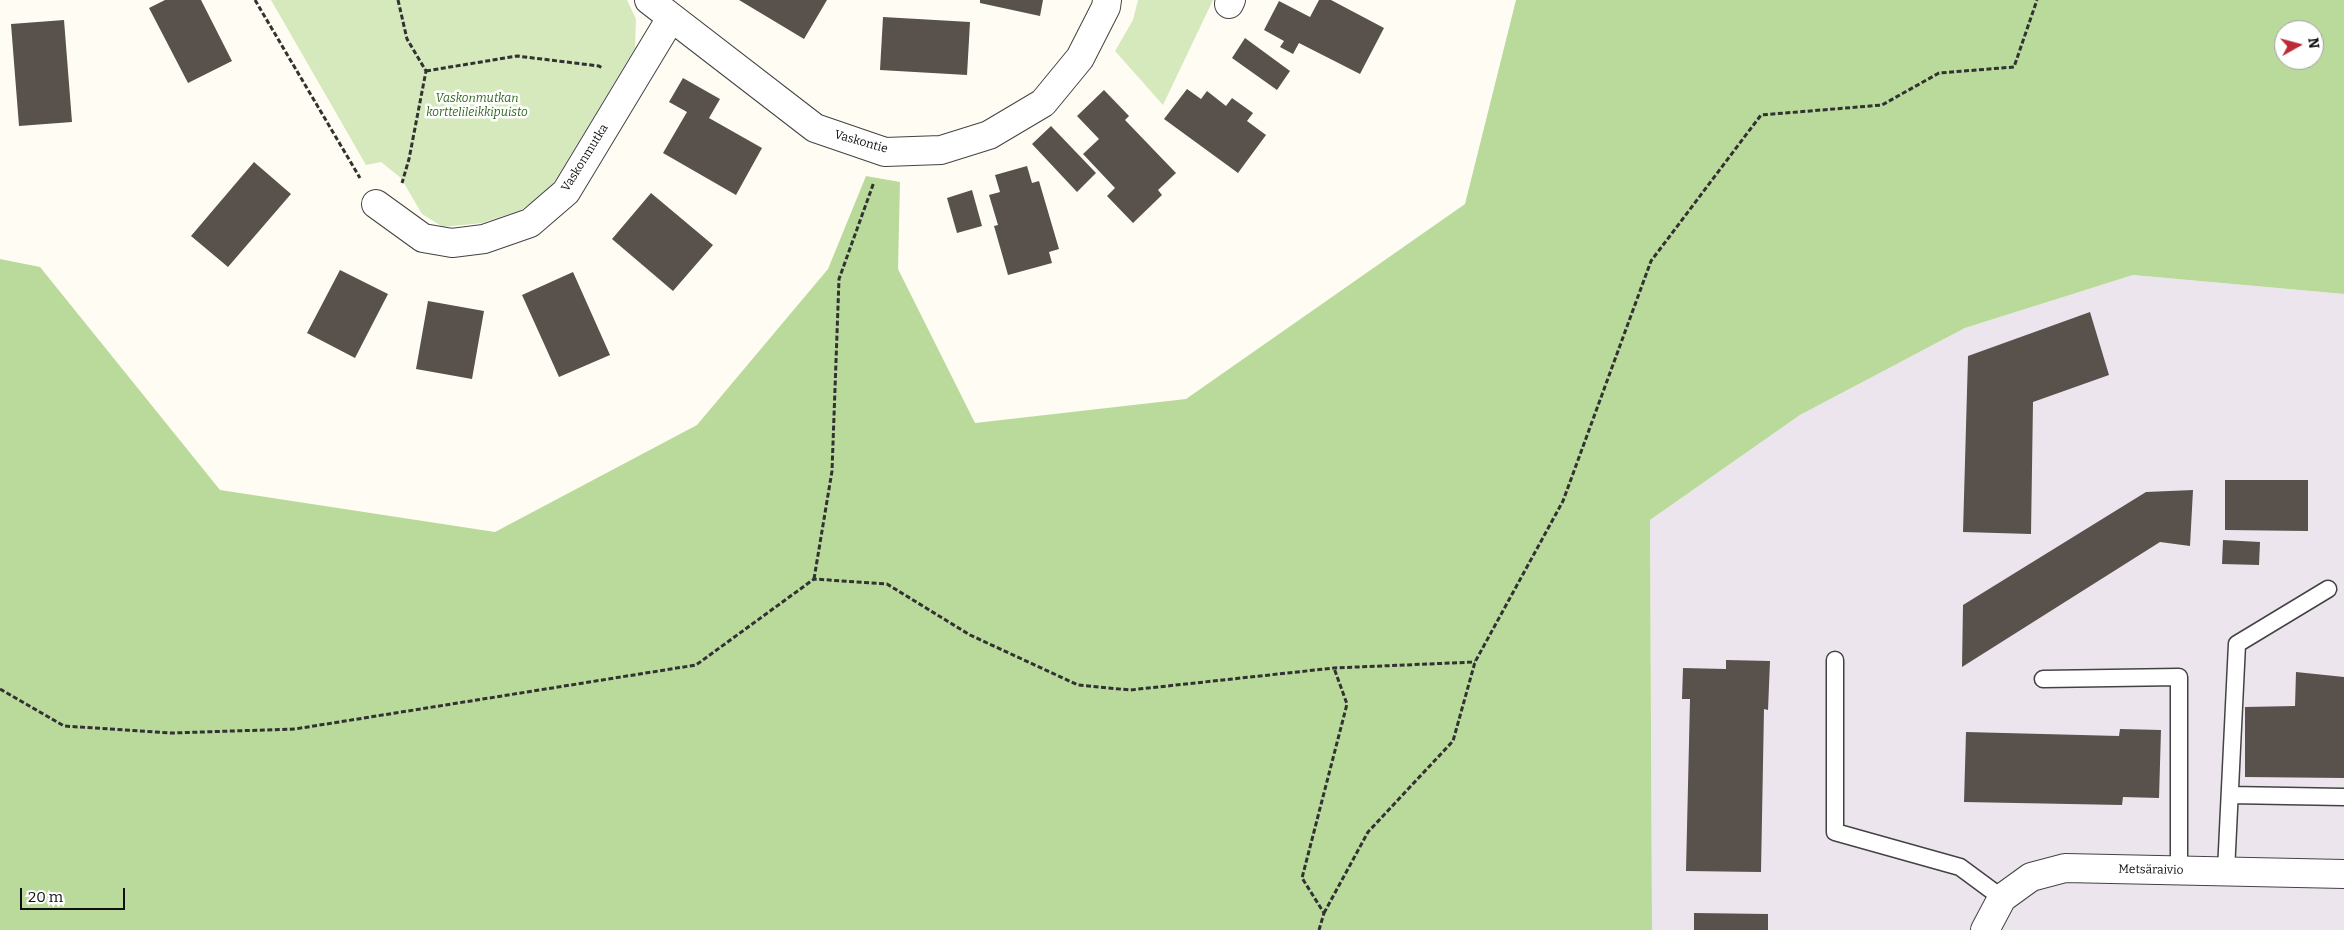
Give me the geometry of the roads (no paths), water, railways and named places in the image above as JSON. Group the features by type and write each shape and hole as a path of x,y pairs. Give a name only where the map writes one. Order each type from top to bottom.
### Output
{"street":[{"name":"Vaskontie","path":"650,0 815,128 885,152 941,150 989,134 1043,103 1080,58 1106,7 1107,0"},
{"name":"Vaskonmutka","path":"384,210 423,238 452,243 484,239 530,223 566,192 671,18"},
{"name":"Metsäraivio","path":"1985,930 2002,898 2031,877 2065,868 2344,874"}],"lane":[{"path":"2226,871 2237,644 2328,589"},
{"path":"1835,660 1835,832 1960,867 2002,898"},
{"path":"2043,679 2179,677 2179,870"},
{"path":"2230,796 2344,797"}],"park label":[{"name":"Vaskonmutkan korttelileikkipuisto","path":"477,106"}]}
